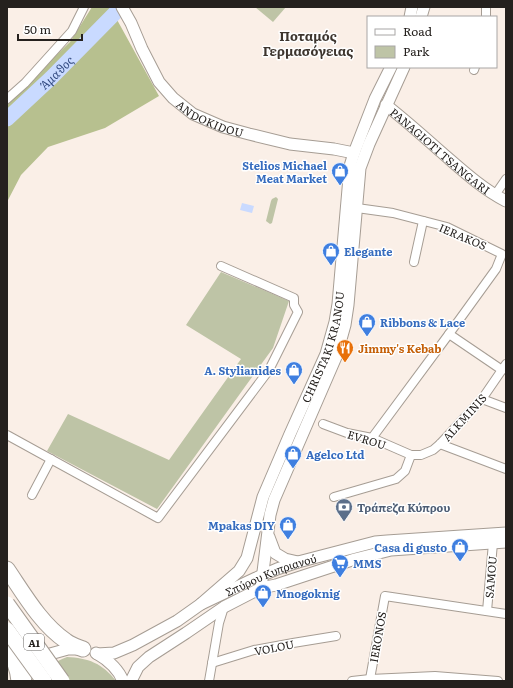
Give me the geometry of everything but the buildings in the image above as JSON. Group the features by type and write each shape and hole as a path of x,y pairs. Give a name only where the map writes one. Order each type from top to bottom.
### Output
{"highway":[{"path":"7,569 53,631 67,642 90,651"},
{"name":"A1","path":"7,604 62,681"},
{"name":"A1","path":"7,630 44,681"},
{"path":"7,649 18,672 19,681"}],"main road":[{"name":"ANDOKIDOU","path":"122,7 159,82 172,98 193,114 223,127 290,144 354,153"},
{"name":"CHRISTAKI KRANOU","path":"201,604 239,572 247,558 263,497 326,354 335,322 338,304 350,166 375,99 391,68"},
{"name":"CHRISTAKI KRANOU","path":"261,588 267,532 274,500 336,358 345,324 360,168 369,144 404,68"},
{"name":"PANAGIOTI TSANGARI","path":"386,105 407,121 465,173 495,195 506,201"},
{"path":"267,532 275,553 285,559 298,562"},
{"name":"Σπύρου Κυπριανού","path":"25,681 28,670 50,654 68,649 114,653 133,645 177,621 201,604 263,575 298,562 375,542 506,533"},
{"name":"Σπύρου Κυπριανού","path":"131,681 138,667 149,657 186,634 224,607 261,588 391,550 506,542"},
{"path":"90,651 107,660 116,669 123,681"}],"street":[{"path":"7,98 25,83 72,31 84,7"},
{"name":"PANAGIOTI TSANGARI","path":"375,99 386,105"},
{"path":"495,195 506,180"},
{"name":"IERAKOS","path":"357,208 393,213 447,227 502,254 496,269 449,334"},
{"path":"414,262 423,221"},
{"path":"7,435 158,518 269,370 298,312 294,305 294,298 221,266"},
{"path":"372,438 449,334 504,367"},
{"name":"ALKMINIS","path":"411,455 421,455 440,444 482,399 504,367"},
{"path":"482,399 506,408"},
{"name":"EVROU","path":"323,424 347,433 372,438 411,455"},
{"path":"440,444 506,469"},
{"path":"334,497 396,479 405,471 411,455"},
{"path":"32,495 51,459"},
{"name":"SAMOU","path":"487,611 492,543"},
{"name":"IERONOS","path":"370,679 385,596 487,611"},
{"path":"209,681 218,623 224,607"},
{"path":"487,611 506,614"},
{"name":"VOLOU","path":"212,663 254,650 336,636"},
{"path":"352,681 435,676 498,681"}],"green space":[{"path":"92,7 110,7 159,96 105,128 48,147 21,175 7,202 7,102 70,42"},
{"path":"255,7 286,7 273,22"},
{"path":"276,197 278,199 272,223 270,224 266,221 271,201"},
{"path":"221,272 289,301 273,348 157,509 47,451 68,414 169,460 241,359 186,325"},
{"path":"67,657 88,660 100,666 116,681 33,681 48,666"}],"water":[{"path":"242,203 254,206 252,213 240,210"}],"waterway":[{"name":"Άμαθος","path":"7,119 51,78 121,7"}],"place":[{"name":"Stelios Michael Meat Market","path":"340,186"},
{"name":"Elegante","path":"331,266"},
{"name":"Ribbons & Lace","path":"367,337"},
{"name":"Jimmy's Kebab","path":"345,363"},
{"name":"A. Stylianides","path":"294,385"},
{"name":"Agelco Ltd","path":"293,469"},
{"name":"Τράπεζα Κύπρου","path":"344,522"},
{"name":"Mpakas DIY","path":"288,540"},
{"name":"Casa di gusto","path":"460,562"},
{"name":"MMS","path":"340,578"},
{"name":"Mnogoknig","path":"263,608"}],"district":[{"name":"Ποταμός Γερμασόγειας","path":"308,42"}]}
